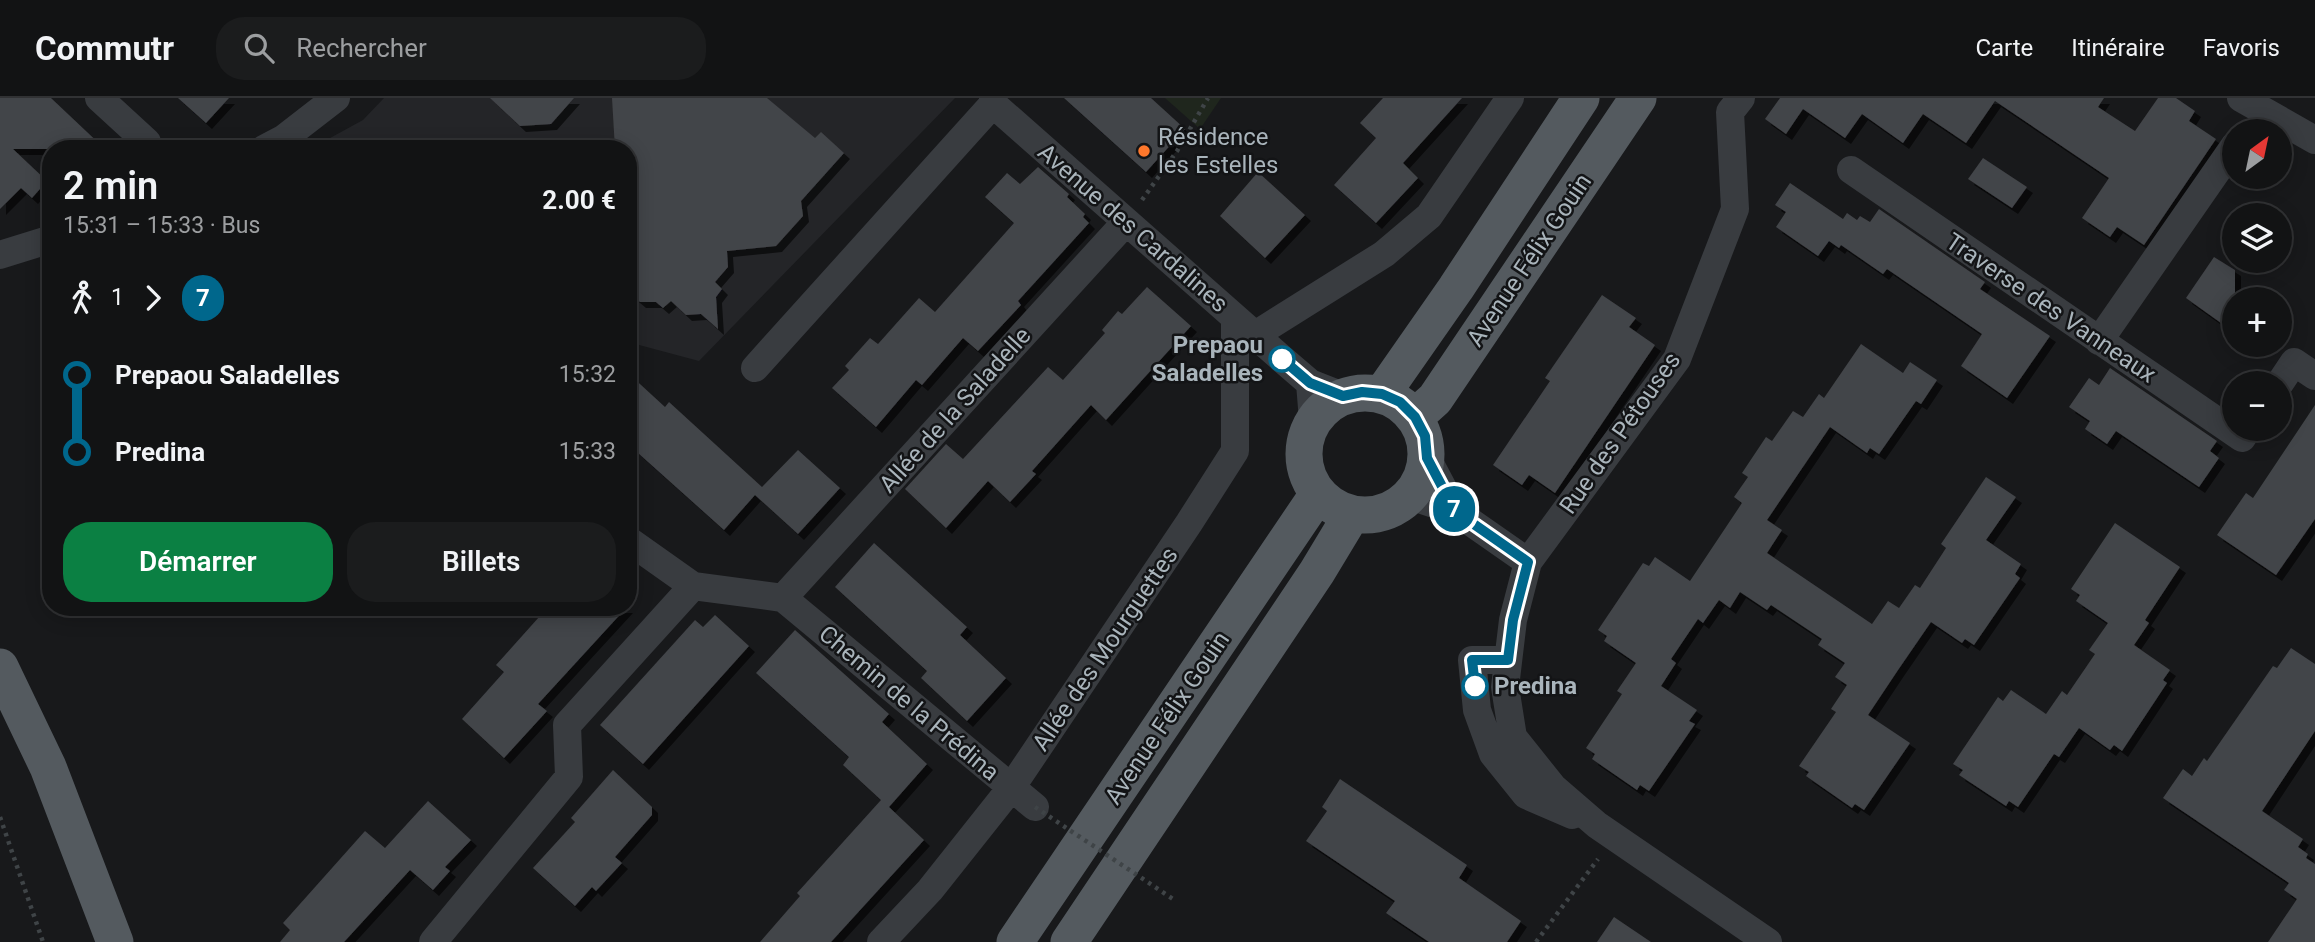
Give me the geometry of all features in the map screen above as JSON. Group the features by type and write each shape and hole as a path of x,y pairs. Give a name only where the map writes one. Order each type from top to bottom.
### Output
{"main road":[{"name":"Avenue Félix Gouin","path":"1382,394 1457,288 1581,98"},
{"name":"Avenue Félix Gouin","path":"1415,417 1435,399 1638,98"},
{"path":"1327,389 1382,394 1400,402 1415,417 1425,436 1427,458 1422,478 1410,496 1393,509 1373,515 1352,514 1333,507 1318,494 1308,477 1304,458 1305,438 1313,420 1326,406 1327,389"},
{"name":"Avenue Félix Gouin","path":"1015,942 1318,494"},
{"name":"Avenue Félix Gouin","path":"1069,942 1317,572 1352,514"},
{"path":"0,667 48,767 115,942"}],"street":[{"path":"99,98 144,140"},
{"path":"281,140 336,98"},
{"path":"1245,326 1384,254 1429,216 1510,98"},
{"name":"Rue des Pétouses","path":"1528,562 1677,359 1735,209 1730,112 1741,98"},
{"path":"755,368 993,101"},
{"name":"Avenue des Cardalines","path":"993,101 1245,326 1327,389"},
{"path":"2250,103 2315,140"},
{"path":"2099,341 2222,164"},
{"name":"Traverse des Vanneaux","path":"1850,170 2222,424"},
{"name":"Allée de la Saladelle","path":"783,598 1126,222"},
{"path":"0,255 42,242"},
{"name":"Allée des Mourguettes","path":"881,942 930,890 1011,788 1235,451 1245,326"},
{"path":"2288,371 2294,362 2315,376"},
{"path":"1427,458 1455,511"},
{"path":"1410,496 1455,511 1528,562 1513,620 1505,687 1513,737 1553,787 1606,831 1768,942"},
{"path":"637,546 693,586 783,598"},
{"path":"433,942 569,776 567,725 693,586"},
{"name":"Chemin de la Prédina","path":"783,598 1035,807"}],"path":[{"path":"1126,222 1177,151 1208,98"},
{"path":"1035,807 1173,899"},
{"path":"0,817 43,942"},
{"path":"1536,942 1606,831"}],"shaded area":[{"path":"384,98 955,98 699,361 637,344 637,140 326,140 363,120"},
{"path":"1165,98 1221,98 1200,129"}],"building":[{"path":"0,98 51,98 95,140 42,140 42,149 13,149 42,176 42,187 32,198 21,188 0,209"},
{"path":"178,98 229,98 206,123"},
{"path":"490,98 574,98 551,124 520,126"},
{"path":"612,98 767,98 815,138 821,132 844,153 801,201 803,216 776,246 727,251 728,267 715,282 722,289 716,297 718,329 701,314 686,315 671,301 663,308 656,302 637,300 637,140 614,140"},
{"name":"Résidence les Estelles","path":"1064,98 1151,98 1185,129 1146,172"},
{"path":"1383,98 1462,98 1403,163 1418,178 1376,223 1334,185 1376,138 1360,123"},
{"path":"1780,98 2104,98 2098,107 2135,131 2158,98 2176,98 2195,111 2189,121 2216,139 2144,245 2117,227 2110,237 2082,218 2109,178 1995,101 1966,143 1923,114 1903,143 1862,114 1845,138 1803,109 1786,134 1765,119"},
{"path":"1983,158 2027,187 2012,208 1968,179"},
{"path":"1038,167 1069,194 1067,197 1085,214 1083,217 1089,223 1018,301 1021,305 978,351 963,338 922,385 916,380 876,427 832,388 849,370 845,366 870,338 878,344 919,298 935,312 1014,223 985,197 1007,173 1020,184"},
{"path":"1258,172 1305,215 1265,258 1220,216"},
{"path":"1790,183 1843,219 1847,213 1857,220 1860,216 1870,222 1879,209 1985,282 1980,289 2050,336 2007,398 1961,366 1982,334 1887,269 1883,274 1841,245 1839,248 1829,241 1818,256 1776,227 1786,212 1775,205"},
{"path":"2214,257 2222,262 2222,273 2235,273 2235,287 2222,287 2222,324 2186,298"},
{"path":"1147,287 1191,326 1106,420 1091,405 1032,471 1036,474 1010,502 988,481 946,528 905,489 946,444 963,459 1048,367 1063,380 1105,333 1102,330 1118,311 1122,314"},
{"path":"1602,295 1636,318 1629,327 1655,345 1555,493 1529,475 1522,485 1493,465 1550,381 1545,378"},
{"path":"1861,344 1903,373 1910,362 1937,380 1921,404 1916,401 1879,454 1870,448 1867,453 1830,427 1767,520 1782,530 1767,553 1872,624 1888,601 1899,608 1915,585 1920,588 1946,548 1941,544 1986,477 2016,497 1986,540 2021,564 2015,574 2020,578 1974,645 1965,639 1962,643 1931,622 1898,670 1868,715 1910,743 1864,810 1855,804 1852,808 1806,776 1809,772 1799,766 1836,712 1831,709 1847,685 1835,677 1845,663 1818,645 1822,639 1771,605 1767,610 1740,592 1730,608 1719,600 1703,623 1698,619 1671,659 1676,663 1661,686 1697,710 1689,721 1695,724 1649,791 1640,785 1637,790 1592,759 1595,754 1586,748 1622,694 1617,691 1636,663 1604,641 1607,636 1598,630 1643,563 1649,566 1655,557 1690,581 1742,503 1734,497 1748,477 1742,473 1766,437 1772,441 1793,411 1803,417 1819,394 1824,398"},
{"path":"2110,368 2217,441 2210,451 2219,458 2199,487 2116,431 2107,444 2085,429 2090,421 2069,407 2089,378 2099,385"},
{"path":"637,381 665,407 669,402 762,487 798,450 840,488 798,534 755,495 724,530 637,452"},
{"path":"2315,405 2315,519 2276,575 2217,535 2246,493 2253,498"},
{"path":"2115,523 2180,567 2145,620 2149,623 2134,645 2170,670 2163,680 2167,683 2122,751 2114,745 2110,750 2079,728 2059,757 2054,754 2018,807 2009,801 2006,806 1959,775 1963,770 1953,764 1998,697 2003,701 2011,690 2046,714 2062,691 2067,695 2095,654 2089,650 2108,623 2076,601 2080,595 2071,589"},
{"path":"874,543 967,627 960,635 1006,678 967,721 921,678 927,671 835,587"},
{"path":"715,615 749,646 643,764 600,725 695,620 703,627"},
{"path":"540,616 619,616 538,704 547,711 504,758 462,719 504,672 496,665"},
{"path":"795,630 889,714 882,722 927,764 889,807 924,840 831,942 760,942 800,896 797,893 881,800 843,765 849,757 756,673"},
{"path":"2291,648 2315,664 2315,731 2262,811 2303,839 2298,847 2308,854 2306,858 2315,864 2315,942 2268,942 2297,899 2284,890 2289,883 2163,798 2183,769 2192,776 2204,758 2207,761 2273,666 2277,668"},
{"path":"613,770 652,807 652,815 615,857 622,863 596,891 592,887 575,906 533,868 575,822 571,818"},
{"path":"1340,779 1467,865 1459,878 1521,921 1507,942 1429,942 1386,913 1395,901 1306,841 1327,811 1322,807"},
{"path":"428,801 471,840 445,867 450,871 433,890 410,870 344,942 280,942 290,930 283,923 365,831 385,848"},
{"path":"1614,917 1651,942 1597,942"}],"bus line":[{"name":"7","path":"1282,359 1310,383 1343,396 1362,392 1382,394 1400,402 1415,417 1425,436 1427,458 1455,511 1528,562 1513,620 1508,660 1472,660 1475,686"}],"place":[{"name":"Résidence les Estelles","path":"1144,151"},
{"name":"Prepaou Saladelles","path":"1282,359"},
{"name":"Predina","path":"1475,686"}]}
